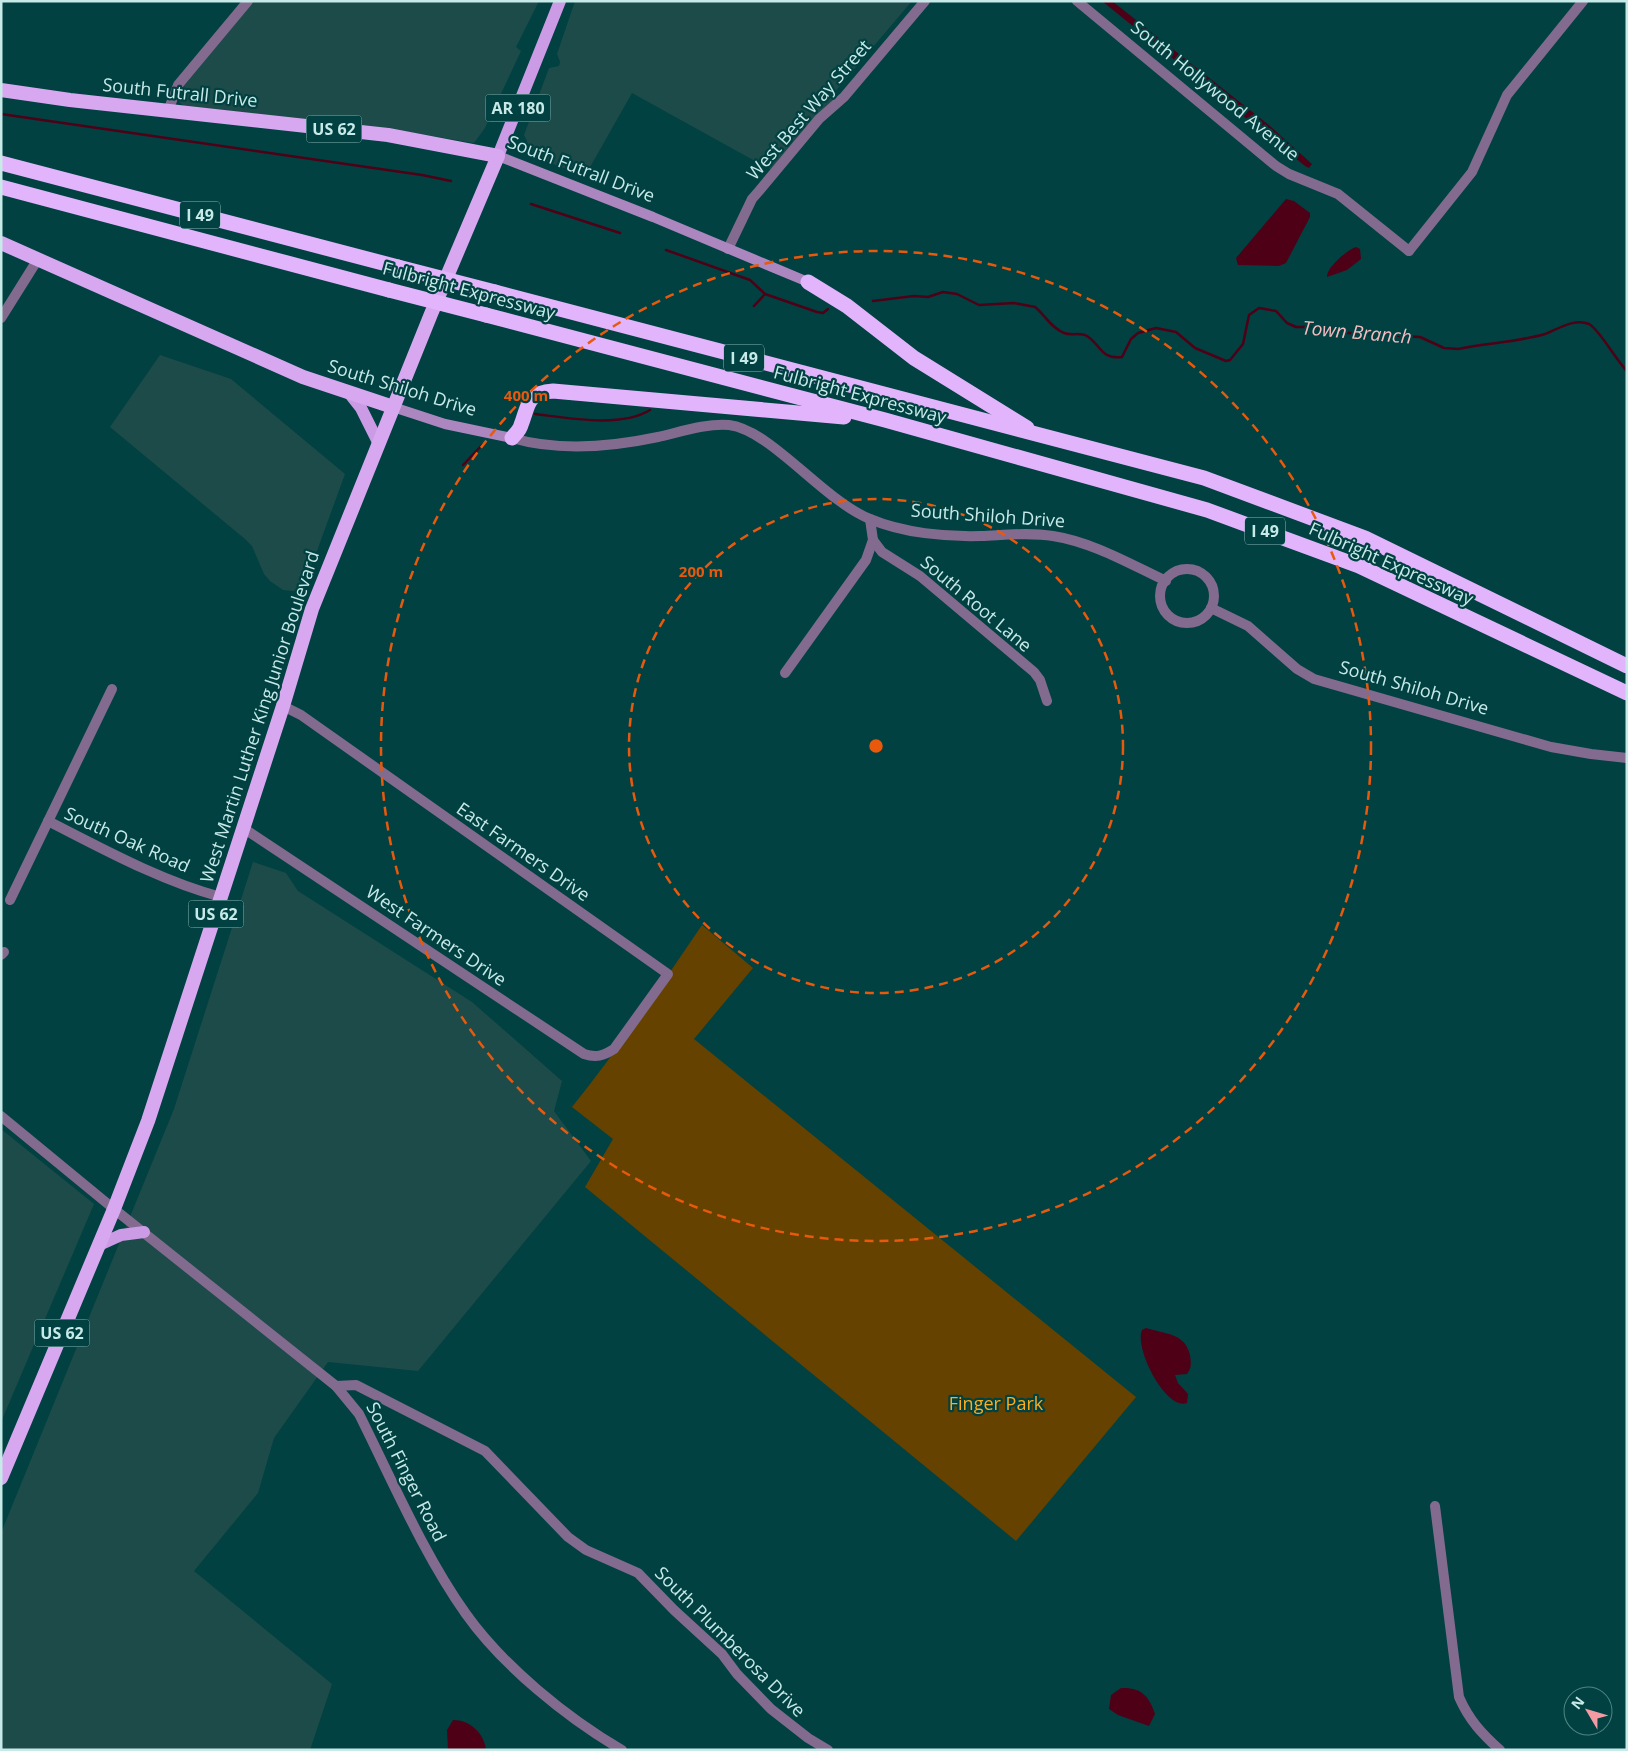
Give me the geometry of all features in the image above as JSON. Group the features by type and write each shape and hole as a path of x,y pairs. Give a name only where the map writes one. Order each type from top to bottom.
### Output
{"highway":[{"name":"South Futrall Drive","path":"1,90 168,111 388,135 498,156"},
{"name":"West Martin Luther King Junior Boulevard","path":"1,1478 114,1209 157,1095 283,706 312,609 378,442 498,156"},
{"name":"Fulbright Expressway","path":"1,163 1204,478 1365,538 1627,666"},
{"name":"Fulbright Expressway","path":"1,187 885,420 1216,513 1359,566 1627,694"},
{"name":"South Shiloh Drive","path":"1,243 276,365 350,394 393,406"},
{"path":"808,282 847,306 914,358 1041,436"},
{"path":"512,438 521,426 528,402 538,394 553,391 885,420"}],"main road":[{"name":"West Martin Luther King Junior Boulevard","path":"498,156 560,1"},
{"name":"South Futrall Drive","path":"498,156 654,216 808,282"},
{"path":"350,394 361,408 378,442"},
{"name":"South Shiloh Drive","path":"393,406 445,424 512,438"},
{"path":"99,1245 121,1235 144,1232"}],"street":[{"path":"168,111 178,85 248,1"},
{"name":"West Best Way Street","path":"728,249 752,199 820,119 844,97 925,1"},
{"name":"South Hollywood Avenue","path":"1077,1 1276,166 1338,194 1409,251 1472,172 1507,95 1583,1"},
{"path":"1,318 38,259"},
{"name":"South Shiloh Drive","path":"512,438 556,446 598,446 626,444 707,427 729,425 756,435 835,500 870,519 907,530 956,535 1054,536 1086,545 1166,581"},
{"path":"785,673 866,560 874,540 870,519"},
{"name":"South Root Lane","path":"874,540 882,552 927,582 1034,672 1040,680 1047,701"},
{"path":"1182,570 1199,572 1211,584 1213,600 1211,608 1205,616 1189,623 1172,618 1161,604 1160,594 1166,581 1174,573 1182,570"},
{"name":"South Shiloh Drive","path":"1211,608 1248,626 1297,669 1314,679 1551,746 1591,754 1627,758"},
{"path":"10,900 112,689"},
{"name":"East Farmers Drive","path":"283,706 301,715 668,974 614,1049"},
{"name":"South Oak Road","path":"48,822 121,858 206,893 221,897"},
{"name":"West Farmers Drive","path":"243,828 584,1054 593,1057 604,1055 614,1049"},
{"name":"South Finger Road","path":"1,1116 336,1386 359,1414 441,1576 479,1631 507,1661 565,1712 592,1732 622,1750"},
{"name":"South Plumberosa Drive","path":"336,1386 356,1385 485,1451 573,1541 586,1550 638,1573 674,1610 722,1654 737,1674 771,1709 808,1738 828,1750"},
{"path":"1435,1506 1459,1697 1470,1720 1479,1732 1500,1750"}],"shaded area":[{"path":"254,1 539,1 516,47 521,51 485,128 474,143 390,129 184,106 180,103 178,97 183,87"},
{"path":"575,1 912,1 833,94 839,102 775,172 632,93 585,176 532,156 525,146 527,141 524,135 549,68 559,66 560,62 557,54"},
{"path":"1102,1 1112,1 1270,126 1312,164 1309,168 1305,166"},
{"path":"1286,199 1294,201 1310,213 1310,217 1286,263 1279,266 1238,265 1236,258"},
{"path":"1356,247 1360,249 1361,259 1347,270 1327,277 1330,269 1338,260"},
{"path":"160,355 231,379 345,474 302,592 283,590 270,581 264,574 252,546 245,539 110,427"},
{"path":"253,862 286,873 298,891 472,1002 562,1081 554,1111 591,1161 418,1371 328,1362 274,1438 258,1493 194,1571 332,1684 310,1750 1,1750 1,1533 174,1109"},
{"path":"1,1129 94,1204 1,1422"},
{"path":"1146,1328 1179,1338 1184,1342 1190,1355 1190,1369 1187,1374 1175,1375 1178,1383 1188,1394 1187,1403 1179,1403 1170,1398 1154,1376 1147,1363 1141,1339 1142,1330"},
{"path":"1121,1688 1139,1691 1150,1702 1155,1714 1149,1726 1118,1715 1109,1709 1111,1695"},
{"path":"453,1720 465,1722 475,1729 482,1738 486,1750 448,1750 447,1730"}],"green space":[{"name":"Finger Park","path":"702,925 753,968 694,1039 1136,1397 1016,1541 585,1187 613,1139 572,1107 623,1040"}],"waterway":[{"path":"1,114 422,175 451,181"},
{"path":"531,204 620,233"},
{"path":"666,250 750,280 765,294 817,312 823,313 828,309"},
{"name":"Town Branch","path":"873,301 914,296 928,297 943,292 957,294 979,305 1014,303 1035,307 1059,331 1067,334 1087,336 1109,356 1122,357 1131,339 1138,333 1156,328 1176,332 1195,348 1226,361 1230,360 1243,344 1249,315 1259,308 1276,311 1287,323 1296,327 1311,327 1332,332 1420,337 1444,348 1458,349 1535,337 1578,322 1589,324 1593,327 1627,371"},
{"path":"754,306 765,294"},
{"path":"535,414 578,419 610,420 638,416 650,410"},
{"path":"463,465 483,444"}]}
